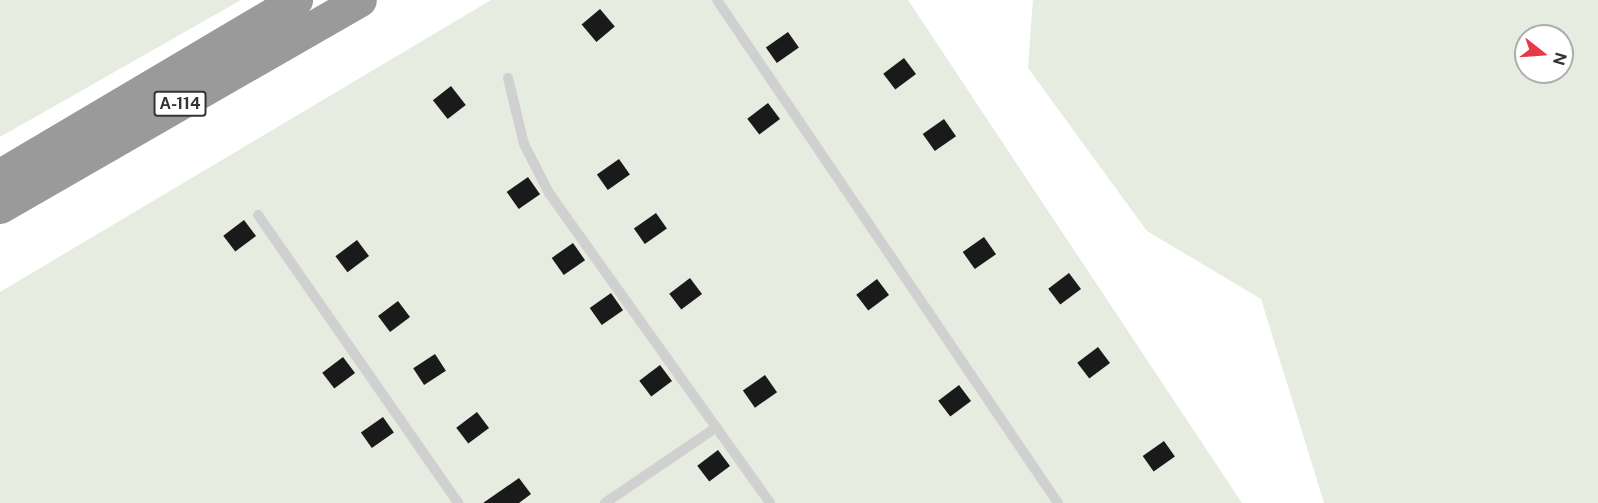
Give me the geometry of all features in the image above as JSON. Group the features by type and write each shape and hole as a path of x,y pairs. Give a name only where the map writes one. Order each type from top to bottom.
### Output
{"highway":[{"name":"А-114","path":"0,176 296,0"},
{"name":"А-114","path":"0,207 360,0"}],"lane":[{"path":"717,0 1058,503"},
{"path":"508,78 524,144 549,193 770,503"},
{"path":"258,216 458,503"},
{"path":"605,503 717,427"}],"shaded area":[{"path":"0,0 241,0 0,137"},
{"path":"491,0 908,0 1242,503 0,503 0,292"},
{"path":"1033,0 1598,0 1598,503 1324,503 1261,299 1147,231 1028,68"}],"building":[{"path":"600,9 615,27 596,42 582,24"},
{"path":"788,32 799,48 777,63 766,47"},
{"path":"904,58 916,74 895,90 883,74"},
{"path":"451,86 466,105 448,119 433,100"},
{"path":"768,103 780,119 759,135 747,119"},
{"path":"944,119 956,136 935,151 923,134"},
{"path":"619,159 630,175 608,190 597,174"},
{"path":"528,177 540,194 519,209 507,192"},
{"path":"656,213 667,229 645,244 634,228"},
{"path":"244,220 256,236 235,252 223,236"},
{"path":"984,237 996,254 975,269 963,252"},
{"path":"357,240 369,256 347,272 335,256"},
{"path":"573,243 585,260 564,275 552,258"},
{"path":"1069,273 1081,289 1060,305 1048,289"},
{"path":"690,278 702,294 681,310 669,294"},
{"path":"877,279 889,295 868,311 856,295"},
{"path":"611,293 623,310 602,325 590,308"},
{"path":"398,301 410,317 390,332 378,316"},
{"path":"1098,347 1110,363 1089,379 1077,363"},
{"path":"435,354 446,371 424,385 413,368"},
{"path":"343,357 355,373 334,389 322,373"},
{"path":"660,365 672,381 651,397 639,381"},
{"path":"765,375 777,392 755,408 743,390"},
{"path":"959,385 971,401 950,417 938,401"},
{"path":"477,412 489,428 468,444 456,428"},
{"path":"383,417 394,433 372,448 361,432"},
{"path":"1164,441 1175,457 1154,471 1143,456"},
{"path":"718,450 730,466 709,482 697,466"},
{"path":"519,478 531,494 519,503 483,503"}]}
